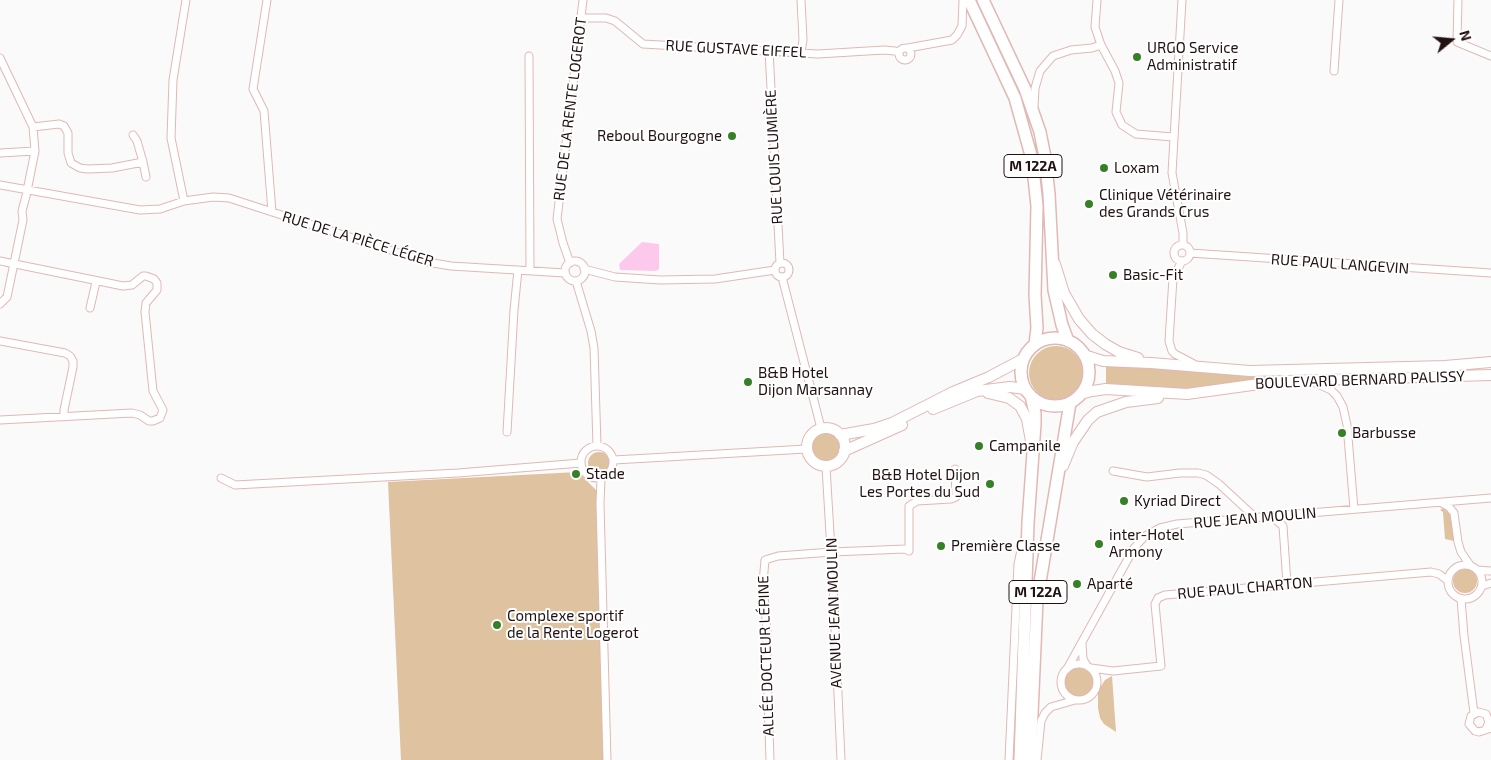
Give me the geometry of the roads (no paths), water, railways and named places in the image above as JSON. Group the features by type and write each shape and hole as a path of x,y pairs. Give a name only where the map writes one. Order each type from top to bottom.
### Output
{"main road":[{"name":"M 122A","path":"969,0 1015,98 1032,159 1037,206 1035,301 1037,328 1035,344"},
{"name":"M 122A","path":"983,0 1016,66 1040,132 1047,175 1054,290 1060,319 1068,341"},
{"path":"1052,251 1064,293 1071,307 1085,326 1105,344 1119,352 1151,362"},
{"path":"840,435 874,429 892,423 1023,359 1035,344 1051,338 1068,341 1084,355 1089,375 1086,385 1081,394 1070,403 1054,406 1037,402 1028,393 1021,379 1023,359"},
{"name":"BOULEVARD BERNARD PALISSY","path":"1084,355 1103,361 1151,362 1201,368 1272,371 1445,366 1491,362"},
{"name":"BOULEVARD BERNARD PALISSY","path":"1081,394 1092,390 1106,389 1187,394 1262,382 1491,375"},
{"path":"844,451 882,435 963,395 977,391 1010,387 1028,393"},
{"path":"977,391 1002,395 1015,401 1024,412 1033,456"},
{"name":"M 122A","path":"1020,760 1028,523 1035,413 1028,393"},
{"path":"1055,493 1066,456 1085,423 1097,412 1126,402 1187,394"},
{"name":"M 122A","path":"1030,760 1037,600 1070,403"},
{"path":"821,428 832,429 840,435 844,443 844,451 841,459 835,464 826,467 818,465 810,459 806,449 808,440 813,432 821,428"}],"street":[{"path":"184,201 171,138 174,80 186,0"},
{"path":"267,0 253,89 264,111 272,212"},
{"name":"RUE DE LA RENTE LOGEROT","path":"570,263 557,219 582,0"},
{"path":"801,0 803,40 801,52"},
{"name":"RUE GUSTAVE EIFFEL","path":"581,18 606,18 615,21 642,44 818,54 895,50 901,58 907,60 911,55 908,48 943,43 952,40 957,35 962,26 963,0"},
{"path":"1097,0 1095,27 1101,45 1115,71 1119,83 1116,112 1122,125 1136,134 1173,137"},
{"path":"1182,0 1172,173 1183,245"},
{"path":"1334,71 1339,0"},
{"path":"1458,0 1457,42 1491,56"},
{"path":"1034,113 1035,88 1040,71 1053,56 1071,50 1101,45"},
{"name":"RUE LOUIS LUMIÈRE","path":"769,50 780,263"},
{"path":"529,56 530,271"},
{"path":"0,58 33,127 34,151 28,190 22,211 23,220 7,297 0,304"},
{"path":"33,127 59,124 64,126 68,133 70,158 75,166 80,168 112,168 142,162"},
{"path":"133,135 137,141 146,177"},
{"path":"0,153 34,151"},
{"path":"0,185 28,190"},
{"name":"RUE DE LA PIÈCE LÉGER","path":"28,190 131,210 152,210 175,206 184,201 213,197 229,198 427,262 451,266 565,273"},
{"path":"1183,245 1189,249 1190,253 1188,258 1182,261 1172,278 1169,341 1175,354 1201,368"},
{"path":"1182,261 1175,254 1177,248 1183,245"},
{"name":"RUE PAUL LANGEVIN","path":"1190,253 1491,273"},
{"path":"0,262 96,282 128,286 146,276 154,279 157,283 157,290 146,303 145,312 153,391 162,406 163,414 160,418 153,421 132,413 0,420"},
{"path":"579,262 584,269 584,276 576,281 570,280 565,273 566,267 570,263 579,262"},
{"path":"775,270 777,265 783,263 788,268 786,275 782,277"},
{"path":"584,269 615,277 660,280 715,279 775,270"},
{"path":"507,432 518,270"},
{"path":"775,270 776,274 782,277 821,428"},
{"path":"576,281 591,331 594,348 596,446"},
{"path":"90,308 96,282"},
{"path":"2,342 65,353 70,356 73,361 73,367 64,417"},
{"path":"1308,380 1331,390 1344,408 1354,509"},
{"path":"596,446 610,452 614,460 612,469 601,478 588,476 584,472 581,463 584,453 596,446"},
{"path":"614,460 806,449"},
{"path":"221,478 235,485 458,473 581,463"},
{"name":"AVENUE JEAN MOULIN","path":"826,467 832,552 841,760"},
{"path":"832,552 905,549 908,551 908,506 917,501 956,497 955,470"},
{"path":"1113,471 1147,477 1189,473 1206,475 1219,484 1256,518"},
{"path":"601,478 600,504 607,760"},
{"name":"RUE JEAN MOULIN","path":"1067,669 1130,554 1145,536 1160,528 1271,516 1491,498"},
{"path":"1440,502 1449,507 1454,513 1461,552 1482,577 1482,586 1476,595 1462,599 1452,594 1447,580 1455,568 1464,564 1470,565"},
{"path":"1283,526 1294,514"},
{"path":"1271,516 1283,526 1287,584"},
{"path":"1009,760 1018,564 1028,523"},
{"name":"ALLÉE DOCTEUR LÉPINE","path":"770,760 766,663 767,632 763,583 764,560 778,556 832,552"},
{"path":"1477,570 1491,571"},
{"name":"RUE PAUL CHARTON","path":"1089,667 1113,671 1160,666 1155,608 1156,601 1161,596 1431,572 1439,574 1447,580"},
{"path":"1482,586 1491,583"},
{"path":"1462,599 1464,636 1474,713 1469,720 1471,728 1479,732 1489,728 1490,718 1482,712 1474,713"},
{"path":"1082,642 1083,659 1095,673 1098,684"},
{"path":"1075,700 1067,695 1062,685 1062,679 1067,669 1076,664 1089,667"},
{"path":"1037,760 1041,721 1045,713 1051,707 1075,700 1085,700 1090,697 1098,684 1113,671"}],"place":[{"name":"URGO Service Administratif","path":"1137,57"},
{"name":"Reboul Bourgogne","path":"732,136"},
{"name":"Loxam","path":"1104,168"},
{"name":"Clinique Vétérinaire des Grands Crus","path":"1089,204"},
{"name":"Basic-Fit","path":"1113,275"},
{"name":"B&B Hotel Dijon Marsannay","path":"748,382"},
{"name":"Barbusse","path":"1342,433"},
{"name":"Campanile","path":"979,446"},
{"name":"Stade","path":"576,474"},
{"name":"B&B Hotel Dijon Les Portes du Sud","path":"990,484"},
{"name":"Kyriad Direct","path":"1124,501"},
{"name":"inter-Hotel Armony","path":"1099,544"},
{"name":"Première Classe","path":"941,546"},
{"name":"Aparté","path":"1077,584"},
{"name":"Complexe sportif de la Rente Logerot","path":"497,625"}]}
